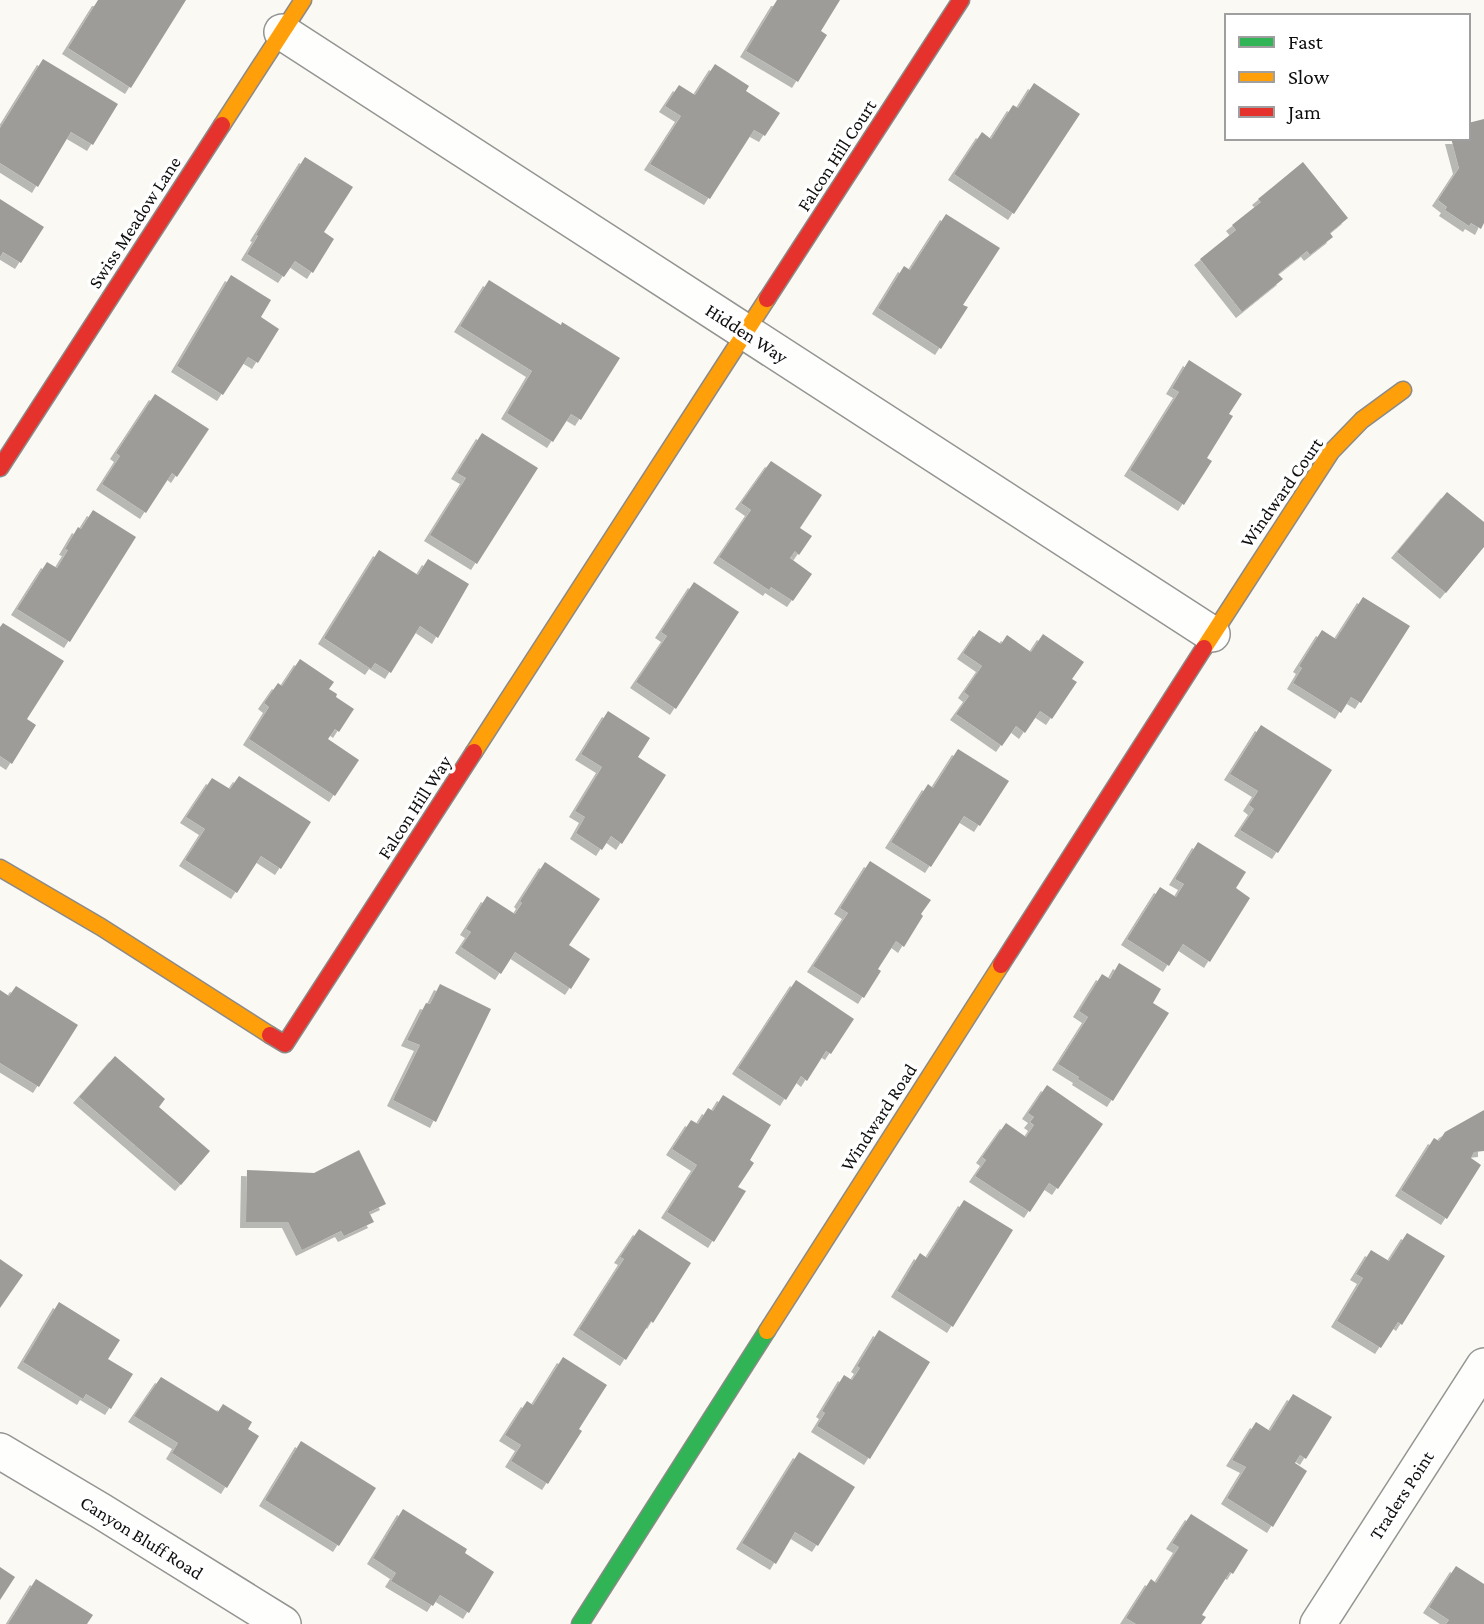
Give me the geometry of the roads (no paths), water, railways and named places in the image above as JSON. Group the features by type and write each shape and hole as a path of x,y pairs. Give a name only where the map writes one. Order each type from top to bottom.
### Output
{"street":[{"name":"Swiss Meadow Lane","path":"0,468 303,0"},
{"name":"Falcon Hill Court","path":"746,332 961,0"},
{"name":"Hidden Way","path":"282,32 1212,634"},
{"name":"Falcon Hill Way","path":"0,868 101,927 285,1044 746,332"},
{"name":"Windward Court","path":"1212,634 1331,452 1362,420 1403,390"},
{"name":"Windward Road","path":"580,1624 1212,634"},
{"name":"Traders Point","path":"1318,1624 1484,1366"},
{"name":"Canyon Bluff Road","path":"0,1451 283,1624"}]}
